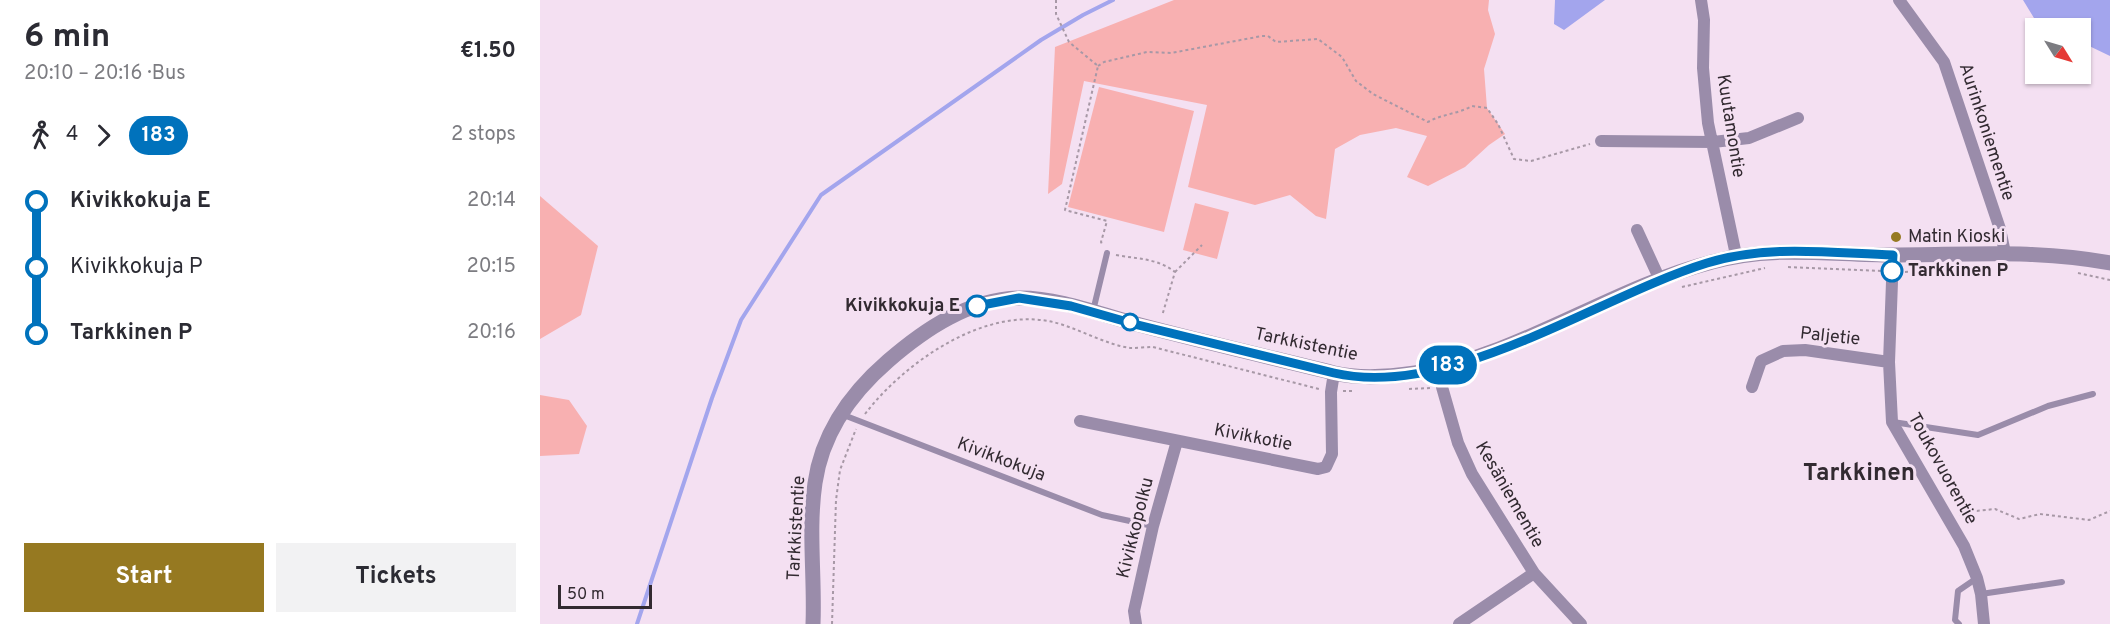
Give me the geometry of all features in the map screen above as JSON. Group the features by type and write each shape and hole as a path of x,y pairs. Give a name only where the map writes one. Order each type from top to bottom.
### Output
{"street":[{"name":"Kuutamontie","path":"1701,0 1704,20 1703,68 1708,123 1736,255"},
{"name":"Aurinkoniementie","path":"1899,0 1944,62 2000,229 2005,253"},
{"path":"1601,141 1713,142 1749,138 1798,118"},
{"path":"1637,230 1660,280"},
{"name":"Tarkkistentie","path":"813,624 815,482 826,443 840,414 868,378 911,342 945,319 977,306 1019,298 1041,300 1093,311 1159,330 1349,377 1374,377 1397,376 1479,357 1519,342 1660,280 1736,255 1799,251 1893,255 2005,253 2047,254 2110,263"},
{"name":"Toukovuorentie","path":"1893,255 1888,362 1892,422 1964,546 1977,578 1984,624"},
{"name":"Paljetie","path":"1752,387 1761,361 1783,351 1805,350 1888,362"},
{"name":"Kesäniementie","path":"1442,367 1443,387 1458,443 1472,474 1534,573 1581,624"},
{"name":"Kivikkotie","path":"1080,421 1318,469 1326,467 1332,454 1331,392 1334,373"},
{"name":"Kivikkopolku","path":"1136,624 1134,611 1153,526 1177,441"},
{"path":"1459,624 1534,573"}],"lane":[{"path":"1093,311 1107,253"},
{"path":"1892,422 1978,435 2048,406 2093,394"},
{"name":"Kivikkokuja","path":"840,414 1102,515 1153,526"},
{"path":"1959,624 1955,620 1958,591 1977,578"},
{"path":"1981,594 2062,582"}],"path":[{"path":"1056,0 1056,14 1069,42 1098,66"},
{"path":"1175,272 1166,265 1145,258 1107,253 1101,242 1107,220 1065,210 1098,66 1104,62 1147,52 1171,53 1262,36 1268,36 1276,42 1317,39 1342,57 1356,81 1373,94 1428,122 1439,116 1462,112 1472,106 1487,108 1498,124 1514,159 1531,161 1601,141"},
{"path":"1154,347 1175,272 1202,245"},
{"path":"1681,287 1773,266"},
{"path":"1782,267 1892,272 1976,269"},
{"path":"2076,273 2110,280"},
{"path":"832,624 837,490 840,470 850,441 874,403 897,379 948,342 984,326 1013,320 1053,322 1130,348 1154,347 1331,392 1365,391"},
{"path":"1409,389 1443,387 1484,369"},
{"path":"1951,523 1966,512 1995,508 2019,519 2040,514 2089,520 2110,511"}],"shaded area":[{"path":"1174,0 1489,0 1488,10 1495,34 1484,69 1487,108 1505,134 1465,167 1428,186 1407,177 1427,136 1396,128 1360,135 1335,149 1326,219 1316,216 1290,195 1255,205 1188,187 1207,105 1084,81 1062,184 1048,194 1055,47"},
{"path":"1099,87 1194,111 1164,232 1068,207"},
{"path":"540,196 598,246 581,315 540,339"},
{"path":"1195,203 1229,212 1217,259 1183,250"},
{"path":"540,395 569,400 587,426 579,454 540,456"}],"water":[{"path":"1555,0 1605,0 1564,30 1554,24"},
{"path":"2023,0 2110,0 2110,56 2091,47 2091,18 2034,18"}],"waterway":[{"path":"637,624 712,398 741,320 821,195 1041,40 1113,0"}],"bus line":[{"name":"183","path":"977,306 1019,298 1041,300 1349,377 1374,377 1424,371 1479,357 1519,342 1660,280 1736,255 1809,251 1893,255 1892,271"}],"place":[{"name":"Matin Kioski","path":"1896,237"},
{"name":"Tarkkinen P","path":"1892,271"},
{"name":"Kivikkokuja E","path":"977,306"}],"district":[{"name":"Tarkkinen","path":"1859,474"}]}
